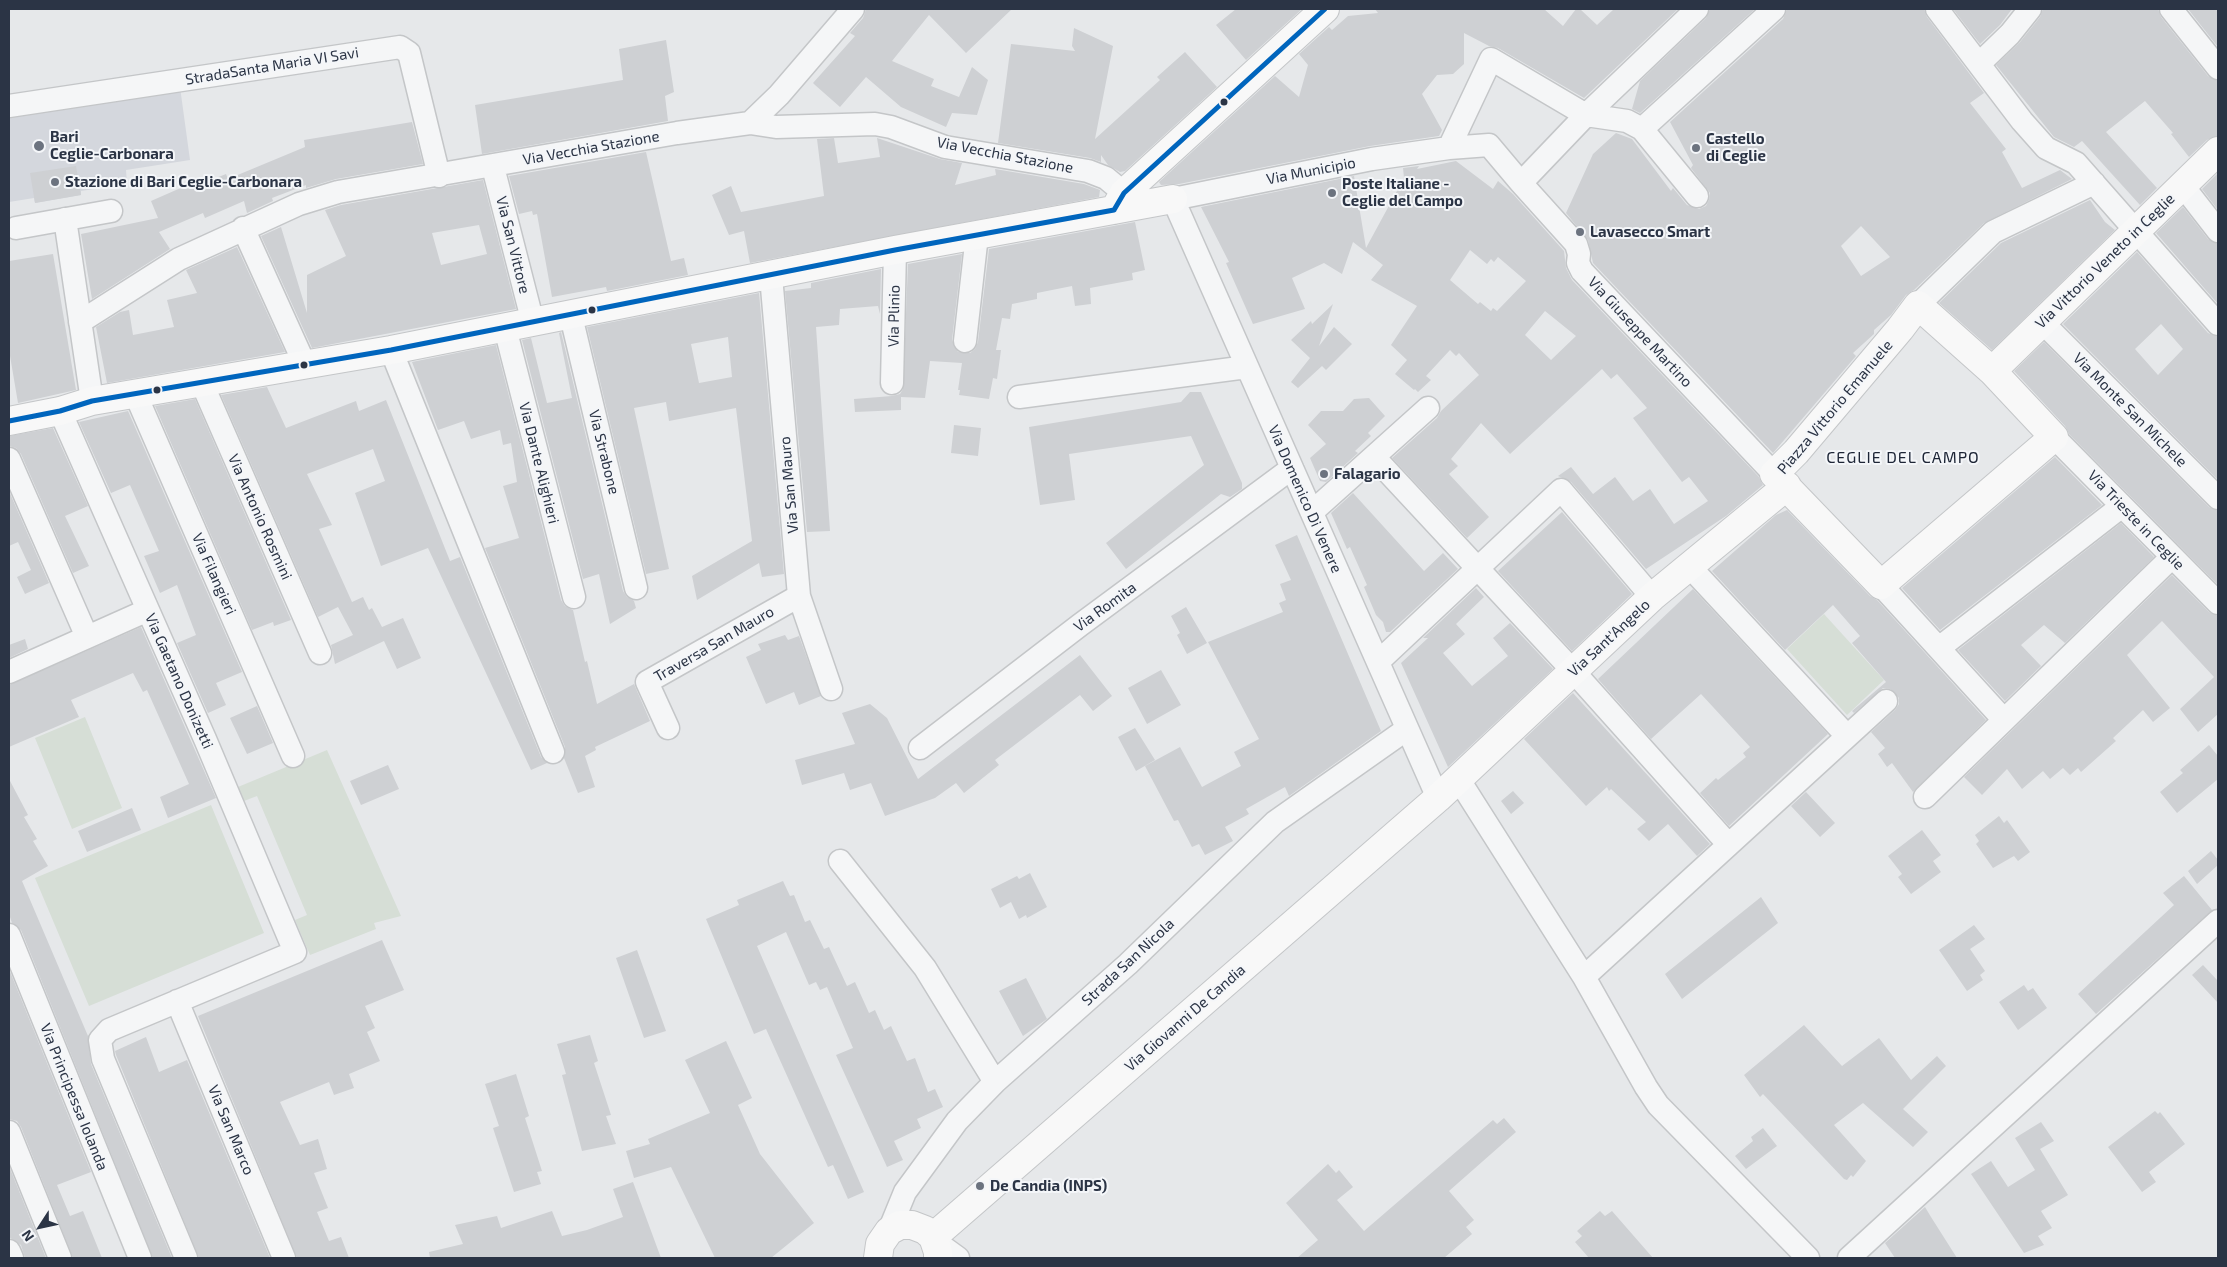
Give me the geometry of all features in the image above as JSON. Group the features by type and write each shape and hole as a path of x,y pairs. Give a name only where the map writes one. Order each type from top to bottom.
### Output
{"street":[{"path":"750,123 778,95 853,9"},
{"path":"1119,202 1325,9"},
{"path":"1520,183 1586,115 1697,9"},
{"path":"1642,129 1774,9"},
{"path":"1937,9 2022,121 2046,148 2076,163 2218,324"},
{"path":"1979,64 2010,34 2030,9"},
{"path":"2171,9 2218,68"},
{"name":"StradaSanta Maria VI Savi","path":"9,106 400,47 409,53 438,176"},
{"path":"1449,148 1491,59 1586,115 1627,121 1642,129 1697,196"},
{"path":"1492,71 1573,121 1529,162 1490,137 1460,138 1492,71"},
{"name":"Via Vecchia Stazione","path":"80,322 179,259 243,228 299,204 338,192 438,176 677,132 750,123 776,127 875,124 891,127 945,147 1088,171 1106,178 1119,202"},
{"name":"Via Municipio","path":"1173,199 1372,159 1449,148 1489,145 1520,183"},
{"name":"Via Vittorio Veneto in Ceglie","path":"1992,371 2218,151"},
{"name":"Via San Vittore","path":"493,166 533,323"},
{"name":"Via Giuseppe Martino","path":"1520,183 1576,244 1580,254 1578,263 1582,272 1780,480"},
{"path":"1881,582 2054,436 1992,371 1918,305 1992,232 2094,183"},
{"path":"2183,186 2218,231"},
{"path":"9,421 60,411 92,401 391,350 571,316 977,235 1119,202 1173,199"},
{"name":"Via Domenico Di Venere","path":"1173,199 1438,798"},
{"path":"16,228 111,210"},
{"path":"65,219 92,401"},
{"path":"243,228 305,365"},
{"path":"965,341 977,235"},
{"name":"Via Plinio","path":"892,383 895,250"},
{"name":"Via San Mauro","path":"771,276 799,596 831,689"},
{"name":"Piazza Vittorio Emanuele","path":"1881,582 1780,480 1796,452 1918,305"},
{"name":"Via Strabone","path":"571,316 636,588"},
{"path":"1881,582 2041,438 1973,364 1924,319 1907,334 1789,478 1939,648 2004,720"},
{"name":"Via Monte San Michele","path":"2042,322 2218,498"},
{"name":"Via Dante Alighieri","path":"505,328 574,597"},
{"path":"391,350 554,752"},
{"path":"1019,397 1247,367"},
{"name":"Via Antonio Rosmini","path":"201,381 320,653"},
{"name":"Via Filangieri","path":"135,393 293,756"},
{"path":"1312,512 1428,408"},
{"name":"Via Gaetano Donizetti","path":"60,411 295,952 178,1001"},
{"name":"Via Trieste in Ceglie","path":"2054,436 2218,604"},
{"path":"1374,457 1574,672 1728,844"},
{"path":"9,459 87,637"},
{"name":"Via Romita","path":"920,748 1080,625 1292,468"},
{"name":"Via Sant'Angelo","path":"1438,798 1652,598 1690,567 1780,480"},
{"path":"1378,662 1561,490 1652,598"},
{"path":"1939,648 2122,506"},
{"path":"1925,796 2172,557"},
{"path":"1690,567 1847,736"},
{"name":"Traversa San Mauro","path":"668,728 647,682 799,596"},
{"path":"9,672 148,610"},
{"path":"1584,977 1886,701"},
{"name":"Strada San Nicola","path":"889,1231 905,1192 952,1127 995,1082 1128,964 1275,822 1407,729"},
{"path":"1459,780 1584,977 1658,1105 1808,1258"},
{"name":"Via Giovanni De Candia","path":"935,1246 1438,798"},
{"path":"840,862 925,968 995,1082"},
{"path":"1849,1258 2218,921"},
{"name":"Via Principessa Iolanda","path":"9,935 140,1258"},
{"path":"178,1001 109,1030 100,1040 103,1059 186,1258"},
{"name":"Via San Marco","path":"178,1001 284,1258"},
{"path":"9,1132 60,1258"},
{"path":"878,1258 880,1244 889,1231 900,1225 912,1224 925,1230 935,1246 958,1258"},
{"path":"9,1251 12,1258"}],"shaded area":[{"path":"180,87 190,160 126,170 127,184 81,191 81,195 35,203 34,198 9,202 9,117"},
{"path":"1824,614 1884,680 1847,715 1787,649"},
{"path":"85,717 122,808 72,829 35,738"},
{"path":"327,750 401,916 374,923 376,929 310,955 295,920 307,915 257,796 244,801 238,787"},
{"path":"211,805 264,933 89,1006 35,878"}],"building":[{"path":"866,9 1012,9 966,53 929,15 892,61 934,79 931,86 959,97 972,67 988,80 977,115 952,113 946,127 901,107 866,77 840,107 815,85 813,83 855,36 850,33 863,18"},
{"path":"1236,9 1302,9 1246,60 1216,25"},
{"path":"1375,9 1544,9 1563,26 1576,9 1580,9 1597,25 1614,9 1678,9 1584,98 1498,48 1489,46 1464,33 1464,64 1453,74 1437,75 1422,94 1442,130 1439,136 1370,146 1179,184 1161,185 1159,182 1275,76 1299,97 1308,65 1299,54 1329,27 1332,30 1348,16 1378,13"},
{"path":"1710,9 1755,9 1640,113 1632,109 1640,81 1706,18"},
{"path":"1787,9 1924,9 1927,17 1984,93 1970,103 2006,149 2002,152 2022,188 2060,170 2072,179 1984,223 1914,290 1906,295 1891,315 1874,330 1874,334 1853,353 1856,356 1773,453 1593,263 1588,240 1566,213 1593,154 1616,133 1632,139 1671,191 1673,188 1687,205 1699,209 1706,206 1710,193 1691,168 1693,165 1670,122 1783,19","holes":["1861,226 1890,257 1861,276 1841,246"]},
{"path":"1953,9 2012,9 2000,25 1980,44"},
{"path":"2043,9 2158,9 2161,17 2208,76 2218,81 2218,136 2207,140 2189,157 2171,134 2173,133 2145,101 2106,132 2157,188 2140,205 2082,141 2074,147 2054,137 1996,65 2020,42 2040,17"},
{"path":"2188,9 2218,9 2218,47"},
{"path":"1074,28 1113,46 1095,139 1160,80 1157,77 1185,52 1217,87 1125,171 1120,172 1108,165 1101,155 1101,162 1090,158 998,143 1011,44 1075,51 1072,46"},
{"path":"666,40 674,92 665,96 668,121 482,154 475,105 623,80 619,49"},
{"path":"412,122 423,164 336,179 306,188 306,185 272,198 273,201 247,213 244,201 205,218 203,213 159,232 170,249 92,299 81,234 158,218 151,201 192,183 194,187 226,174 228,179 305,147 304,140"},
{"path":"834,138 838,163 880,157 877,138 940,159 962,163 955,185 996,175 995,169 1084,184 1100,190 1099,197 750,263 744,231 729,235 712,195 731,186 741,212 824,196 817,139"},
{"path":"646,152 671,261 684,258 688,275 607,291 606,287 552,297 537,214 533,215 532,211 519,214 509,176"},
{"path":"1456,161 1493,189 1498,181 1513,194 1564,251 1566,268 1572,280 1759,477 1763,485 1726,516 1646,569 1571,482 1558,476 1571,467 1593,494 1615,477 1633,501 1650,489 1674,524 1708,501 1689,477 1682,482 1633,418 1647,408 1617,374 1611,379 1602,369 1510,454 1481,423 1451,459 1458,466 1449,474 1489,517 1467,538 1392,458 1437,418 1441,411 1479,375 1459,353 1456,356 1450,350 1426,376 1431,380 1418,392 1395,374 1407,360 1391,345 1417,306 1371,280 1383,265 1353,242 1342,274 1324,263 1292,278 1305,309 1253,324 1226,263 1229,262 1201,207 1354,176 1366,248 1404,178 1403,168 1419,166 1417,169","holes":["1470,250 1487,264 1491,259 1494,262 1498,257 1526,281 1497,311 1493,308 1491,311 1480,302 1478,304 1450,280","1545,311 1576,336 1551,360 1525,335"]},
{"name":"Stazione di Bari Ceglie-Carbonara","path":"76,166 81,195 35,203 30,173"},
{"path":"2218,173 2218,210 2202,189"},
{"path":"483,180 516,309 312,348 261,236 281,227 307,313 307,275 346,256 325,210 341,205","holes":["479,225 487,254 441,265 432,233"]},
{"path":"2090,200 2105,222 2115,230 1992,350 1939,303 2001,243"},
{"path":"2183,207 2208,239 2218,244 2218,304 2156,233"},
{"path":"1135,222 1145,270 1132,273 1133,280 1090,288 1091,304 1075,306 1072,286 1037,293 1037,299 1012,304 1010,319 1002,318 996,350 1001,350 997,379 993,378 989,399 959,395 962,363 930,361 925,398 901,397 901,410 855,412 854,399 892,396 900,394 903,389 908,264 962,254 952,340 958,352 970,353 975,349 978,342 989,249"},
{"path":"237,247 285,352 107,383 96,327 120,312 129,310 133,335 174,327 167,300 197,293 186,270"},
{"path":"2137,252 2208,333 2218,337 2218,480 2063,324","holes":["2161,324 2183,349 2158,375 2135,349"]},
{"path":"53,254 76,390 18,403 9,350 9,261"},
{"path":"881,269 880,314 878,306 840,309 839,325 816,327 830,531 807,532 785,291 811,288 811,283"},
{"path":"759,293 784,574 762,577 759,563 697,600 692,576 752,541 736,408 669,421 666,402 634,408 669,569 646,574 587,327","holes":["728,337 732,377 699,383 691,344"]},
{"path":"1333,304 1319,346 1334,327 1352,344 1326,370 1322,366 1298,388 1291,382 1310,358 1291,340 1311,321 1312,324"},
{"path":"561,332 623,591 627,597 634,601 636,608 610,624 599,574 583,579 522,340 531,338 547,403 572,398 559,333"},
{"path":"2044,342 2209,507 2218,511 2218,585 2069,434 2065,426 2014,371"},
{"path":"496,345 561,600 565,606 573,610 597,704 634,684 650,721 595,747 596,750 585,756 595,787 578,793 564,758 565,747 485,548 519,538 503,486 517,482 511,443 503,445 500,430 471,439 464,421 438,430 412,362"},
{"path":"267,387 286,428 356,401 359,411 386,400 450,561 460,557 541,757 547,763 531,770 428,548 381,566 355,493 385,481 373,449 307,474 332,525 319,529 352,602 363,597 369,610 372,608 382,627 403,618 421,658 397,669 384,641 335,664 331,645 353,635 338,607 318,617 221,395"},
{"path":"1190,392 1201,392 1242,483 1242,489 1230,497 1221,494 1126,569 1106,543 1204,465 1191,436 1069,454 1075,500 1040,505 1029,427 1181,402"},
{"path":"1369,398 1385,416 1368,433 1371,436 1355,451 1358,453 1326,482 1320,481 1310,458 1326,444 1308,425 1321,411 1343,411 1354,399"},
{"path":"195,399 291,620 274,626 273,622 252,630 155,406"},
{"path":"128,411 242,672 216,683 226,705 208,713 177,643 196,635 177,585 160,593 144,556 159,551 130,485 111,493 79,422"},
{"path":"954,425 981,428 978,456 951,453"},
{"path":"53,428 88,506 65,516 89,566 73,573 21,454 16,448 9,446 9,436"},
{"path":"2055,457 2102,505 1940,630 1902,588"},
{"path":"9,491 49,583 25,594 17,577 31,570 18,542 9,546"},
{"path":"1353,493 1424,571 1443,553 1458,569 1390,632 1386,632 1383,622 1376,615 1364,587 1367,585 1350,547 1347,549 1331,513"},
{"path":"1787,510 1870,596 1877,600 1986,720 1913,792 1892,763 1887,767 1878,754 1885,748 1871,732 1895,710 1899,704 1899,698 1890,689 1883,688 1854,713 1852,711 1886,682 1852,643 1860,636 1833,605 1785,650 1712,571 1776,515"},
{"path":"1562,512 1632,594 1572,651 1498,571"},
{"path":"2121,523 2154,557 2065,643 2044,625 2021,645 2041,666 2005,701 1958,650"},
{"path":"1297,535 1381,731 1289,796 1285,787 1246,809 1249,814 1225,827 1233,841 1205,855 1199,844 1192,847 1178,820 1174,821 1145,766 1180,747 1202,787 1241,766 1234,752 1259,739 1208,642 1283,612 1279,603 1286,600 1280,584 1291,580 1275,545"},
{"path":"2172,575 2209,612 2218,616 2218,714 2198,732 2180,709 2214,677 2162,621 2127,655 2170,708 2153,722 2143,710 2113,738 2116,741 2081,772 2078,768 2070,775 2063,768 2050,779 2043,771 2022,789 2007,769 1982,795 1964,777"},
{"path":"1476,588 1484,597 1456,624 1465,634 1443,653 1472,686 1508,656 1493,638 1510,623 1553,669 1448,767 1401,663 1428,638 1423,638"},
{"path":"1693,589 1828,734 1729,826 1700,793 1716,778 1718,780 1746,757 1743,753 1750,747 1701,694 1651,739 1598,679"},
{"path":"1186,607 1207,643 1187,654 1177,635 1180,633 1171,616"},
{"path":"141,627 216,798 168,818 160,797 189,784 147,690 143,692 133,673 71,700 79,717 9,747 9,685"},
{"path":"785,635 788,640 799,636 821,696 799,705 794,692 766,704 746,657 761,650 758,644"},
{"path":"25,639 28,649 9,658 9,645"},
{"path":"1080,655 1112,696 1093,711 1080,695 995,760 999,765 964,793 956,783 935,798 885,816 871,783 850,790 844,773 802,785 795,760 855,744 842,713 870,704 887,718 918,779"},
{"path":"1161,670 1181,705 1147,724 1128,688"},
{"path":"1573,693 1710,844 1697,856 1668,824 1649,841 1637,829 1646,822 1611,789 1609,791 1607,787 1586,806 1524,739"},
{"path":"257,706 273,743 247,754 230,718"},
{"path":"1135,728 1155,760 1136,771 1118,737"},
{"path":"2209,745 2218,756 2218,779 2177,813 2160,792 2183,773 2180,770"},
{"path":"388,765 399,789 361,805 350,781"},
{"path":"9,779 28,815 24,817 37,839 33,841 48,866 22,881 88,1036 91,1064 172,1258 153,1258 21,930 12,923 9,914"},
{"path":"1513,791 1524,803 1511,814 1501,801"},
{"path":"1806,792 1835,823 1820,837 1791,806"},
{"path":"132,808 141,830 87,852 78,831"},
{"path":"1999,816 2004,823 2007,820 2030,852 2018,861 2014,856 1993,868 1976,844 1979,841 1975,835"},
{"path":"1922,830 1941,855 1933,861 1941,872 1911,894 1898,877 1902,874 1888,856"},
{"path":"2211,851 2218,860 2218,865 2197,884 2188,871"},
{"path":"1030,873 1047,907 1027,918 1026,915 1019,919 1011,902 1000,908 991,889 1017,876 1019,879"},
{"path":"2184,876 2212,910 2096,1014 2078,994 2174,905 2163,893"},
{"path":"783,881 790,896 794,895 805,922 810,920 824,949 829,947 847,986 855,982 869,1013 875,1010 884,1030 891,1026 907,1061 915,1058 928,1092 935,1089 943,1107 917,1119 921,1128 894,1141 903,1160 887,1167 836,1055 853,1048 827,987 820,990 816,982 809,985 786,932 757,946 864,1192 848,1199 833,1165 828,1167 766,1029 754,1034 706,919 739,905 737,900"},
{"path":"1761,897 1778,923 1682,999 1665,974"},
{"path":"1974,925 1985,939 1970,949 1985,971 1980,975 1983,980 1967,991 1939,950"},
{"path":"382,940 404,990 365,1006 375,1028 367,1032 380,1061 349,1074 354,1088 334,1095 329,1082 280,1102 300,1145 318,1139 327,1169 314,1173 328,1208 317,1212 329,1241 341,1237 349,1258 297,1258 198,1016"},
{"path":"637,950 666,1031 644,1038 616,958"},
{"path":"2203,965 2218,981 2218,1003 2192,975"},
{"path":"9,969 91,1172 57,1185 70,1216 83,1211 102,1258 73,1258 21,1127 17,1121 9,1119"},
{"path":"1026,978 1047,1019 1023,1036 999,991"},
{"path":"2024,985 2028,991 2033,988 2047,1008 2018,1030 1999,1002"},
{"path":"1804,1025 1842,1066 1879,1038 1911,1080 1937,1056 1946,1066 1903,1109 1928,1132 1913,1147 1863,1103 1834,1125 1866,1161 1853,1177 1851,1175 1847,1180 1844,1179 1763,1094 1760,1097 1744,1075"},
{"path":"590,1035 598,1061 594,1063 611,1115 606,1116 616,1144 582,1151 562,1075 566,1074 557,1044"},
{"path":"146,1037 159,1072 187,1060 270,1258 199,1258 115,1051"},
{"path":"726,1041 752,1098 738,1105 760,1154 814,1223 771,1258 715,1258 671,1167 634,1178 626,1151 650,1144 648,1139 710,1113 685,1060"},
{"path":"516,1074 529,1116 525,1118 542,1171 537,1172 541,1184 514,1192 493,1128 499,1126 485,1084"},
{"path":"2155,1111 2158,1114 2160,1112 2185,1144 2149,1172 2156,1182 2142,1192 2108,1147"},
{"path":"1504,1118 1516,1132 1449,1191 1474,1220 1466,1227 1472,1234 1444,1258 1297,1258 1318,1240 1286,1203 1328,1164 1336,1173 1339,1170 1353,1187 1337,1200 1364,1231 1493,1120 1497,1124"},
{"path":"2041,1122 2054,1141 2040,1149 2068,1195 2041,1211 2052,1228 2038,1236 2044,1245 2024,1253 1971,1174 1991,1161 2008,1187 2035,1170 2015,1138"},
{"path":"1763,1128 1777,1146 1746,1169 1735,1156 1753,1141 1751,1137"},
{"path":"9,1166 46,1258 25,1258 21,1245 9,1237"},
{"path":"633,1182 661,1258 430,1258 429,1252 463,1244 455,1225 497,1216 501,1228 552,1211 562,1236 587,1230 623,1217 613,1189"},
{"path":"1925,1207 1957,1258 1895,1258 1885,1243"},
{"path":"1600,1211 1605,1216 1612,1211 1653,1258 1589,1258 1575,1242 1582,1236 1577,1231"}],"transit line":[{"path":"1114,210 1124,193 1325,9"},
{"path":"9,421 60,411 92,401 391,350 895,250 1114,210"}],"place":[{"name":"Bari Ceglie-Carbonara","path":"39,146"},
{"name":"Castello di Ceglie","path":"1696,148"},
{"name":"Stazione di Bari Ceglie-Carbonara","path":"55,182"},
{"name":"Poste Italiane - Ceglie del Campo","path":"1332,193"},
{"name":"Lavasecco Smart","path":"1580,232"},
{"name":"Falagario","path":"1324,474"},
{"name":"De Candia (INPS)","path":"980,1186"}],"district":[{"name":"CEGLIE DEL CAMPO","path":"1903,458"}]}
